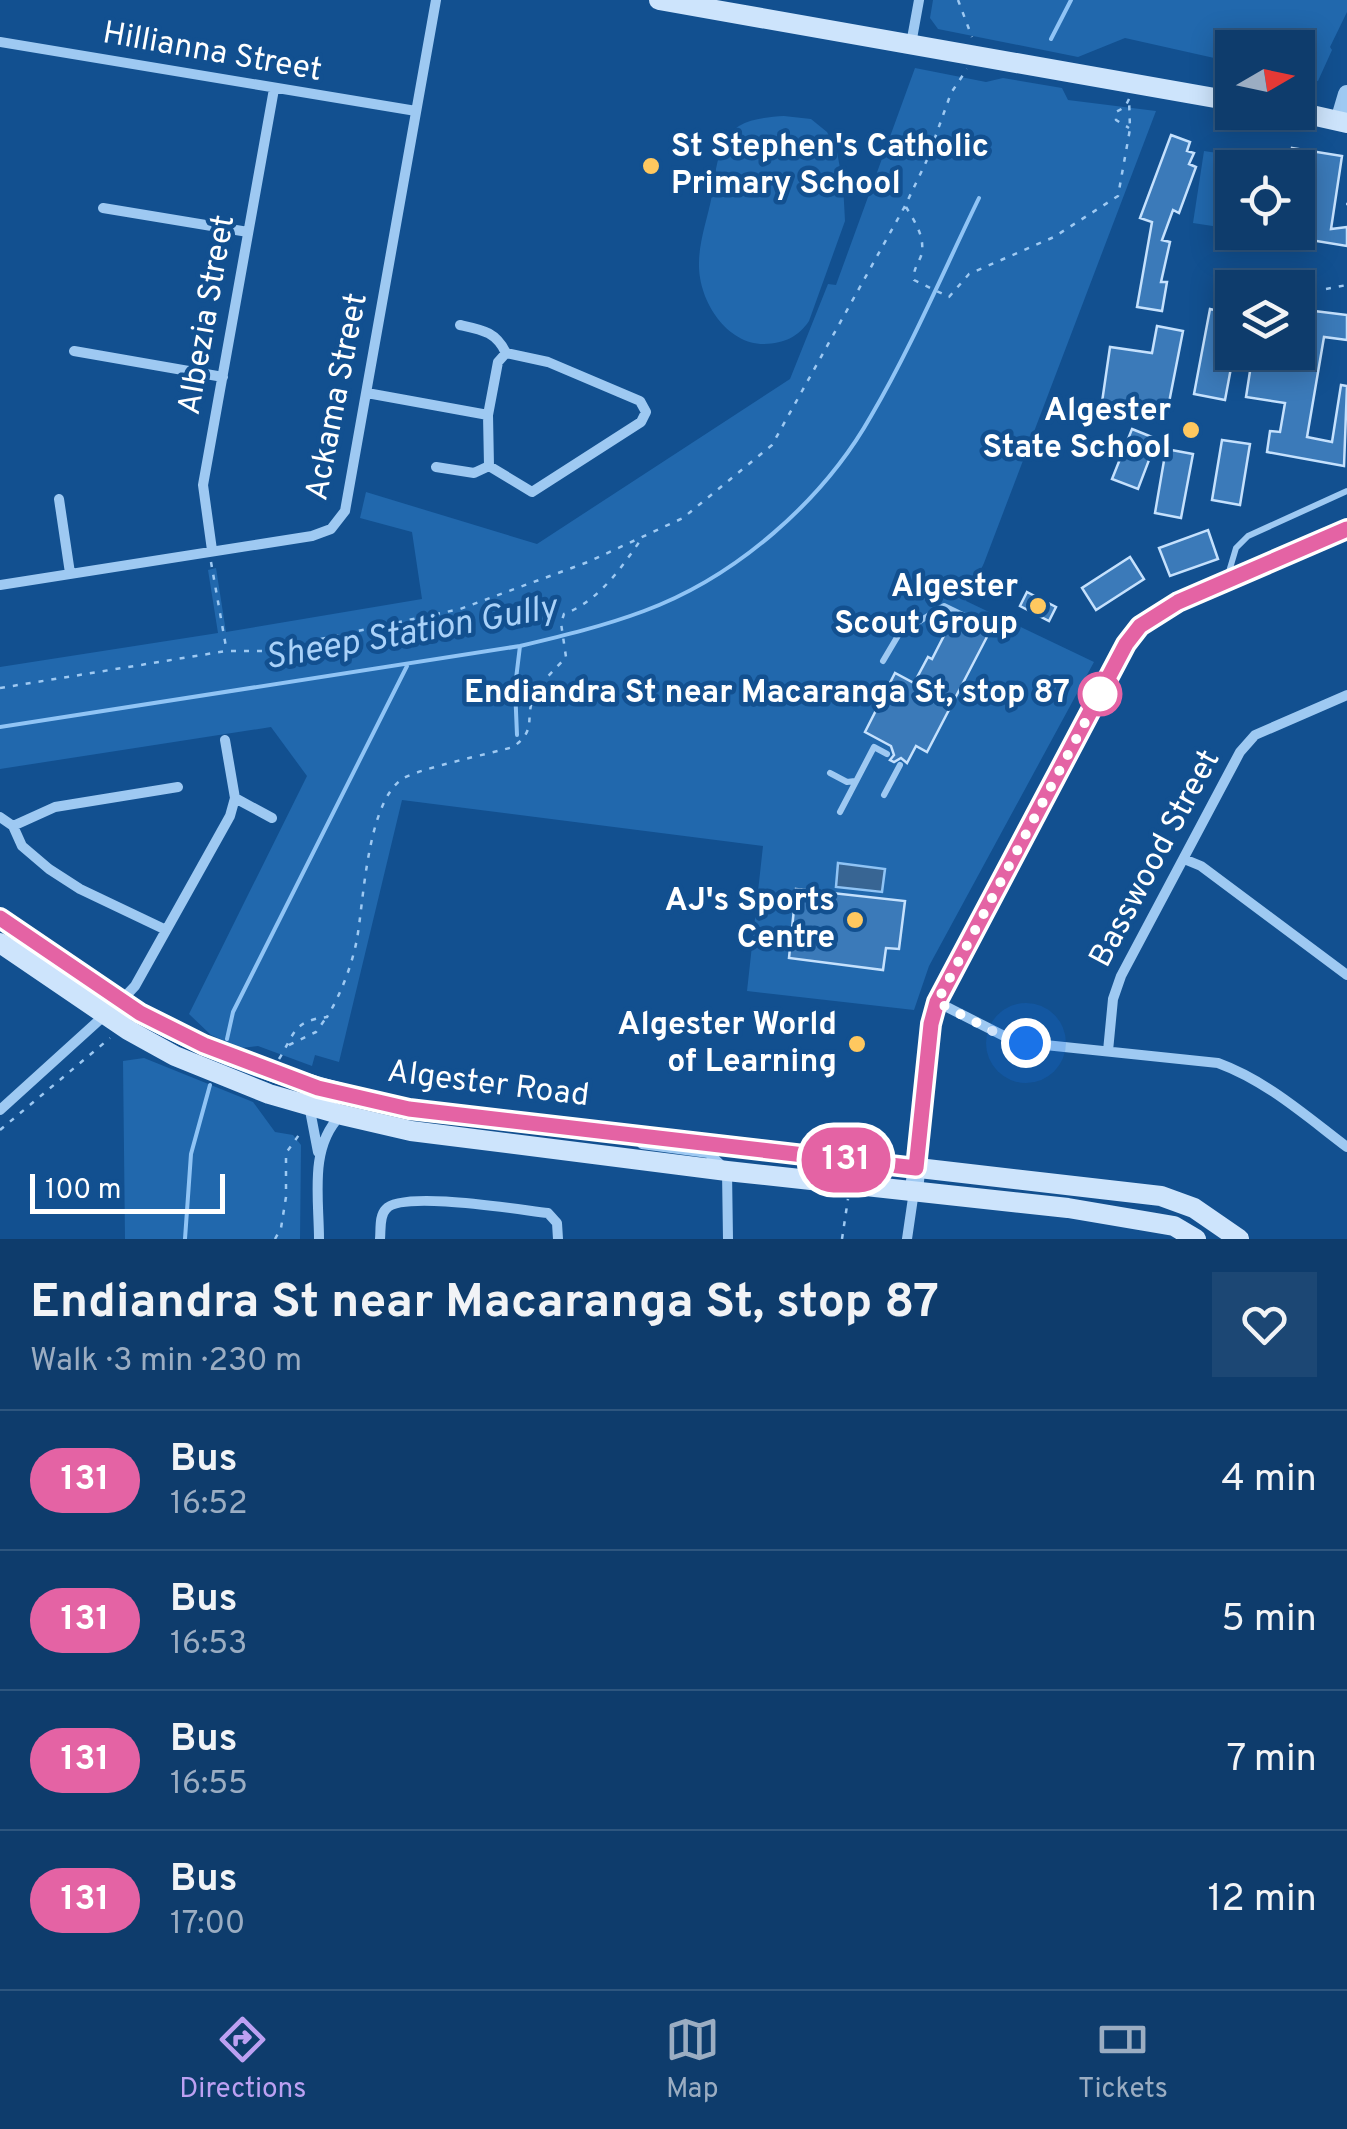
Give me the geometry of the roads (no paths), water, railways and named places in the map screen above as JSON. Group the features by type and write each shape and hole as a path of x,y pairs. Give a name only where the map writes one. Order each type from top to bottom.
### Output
{"main road":[{"path":"658,0 1215,98"},
{"path":"1315,116 1343,122"},
{"name":"Algester Road","path":"0,918 175,1056 268,1094 305,1116 342,1115 411,1130 727,1172 1140,1219 1174,1226 1196,1239"},
{"name":"Algester Road","path":"0,943 113,1008 318,1088 409,1109 1161,1196 1194,1208 1238,1239"}],"street":[{"name":"Ackama Street","path":"0,585 312,536 331,529 345,511 436,0"},
{"path":"911,44 919,0"},
{"name":"Hillianna Street","path":"0,42 416,111"},
{"name":"Albezia Street","path":"212,550 203,485 274,89"},
{"path":"1343,122 1347,94"},
{"path":"103,208 248,232"},
{"path":"460,325 491,332 506,353"},
{"path":"74,351 223,377"},
{"path":"488,466 488,414 498,362 506,353"},
{"path":"488,466 532,492 641,422 646,412 640,401 548,362 506,353"},
{"path":"367,393 488,414"},
{"path":"436,468 474,474 488,466"},
{"path":"59,499 70,573"},
{"path":"907,1239 931,1024 937,1002 1126,644 1156,614 1347,529"},
{"name":"Basswood Street","path":"1108,1051 1113,999 1121,976 1240,752 1255,734 1347,695"},
{"path":"0,1110 135,986 230,816 235,798 225,740"},
{"path":"13,826 55,807 178,787"},
{"path":"235,798 272,818"},
{"path":"0,817 13,826 22,846 80,890 164,929"},
{"path":"1184,859 1202,866 1347,974"},
{"path":"937,1002 1006,1038 1026,1043 1218,1063 1244,1073 1347,1147"},
{"path":"319,1158 329,1130 342,1115"},
{"path":"305,1116 319,1158 319,1239"},
{"path":"588,1128 656,1148 708,1153 727,1172"},
{"path":"728,1239 727,1172 738,1158 767,1150"},
{"path":"380,1239 382,1213 388,1206 411,1199 548,1213 558,1223 558,1239"}],"lane":[{"path":"1226,581 1236,548 1248,536 1347,491"},
{"path":"883,661 899,634 944,606 985,626"},
{"path":"840,812 874,747 887,754"},
{"path":"884,795 900,766"},
{"path":"830,773 847,782 857,781"}],"waterway":[{"name":"Sheep Station Gully","path":"1051,39 1071,0"},
{"name":"Sheep Station Gully","path":"0,727 520,646 644,611 712,578 774,533 828,478 851,447 900,363 979,198"},
{"path":"517,735 515,687 520,646"},
{"path":"227,1039 233,1012 407,666"},
{"path":"185,1239 191,1154 210,1085"}],"place":[{"name":"St Stephen's Catholic Primary School","path":"651,166"},
{"name":"Algester State School","path":"1191,430"},
{"name":"Algester Scout Group","path":"1038,606"},
{"name":"Endiandra St near Macaranga St, stop 87","path":"1100,694"},
{"name":"AJ's Sports Centre","path":"855,920"},
{"name":"Algester World of Learning","path":"857,1044"}]}
